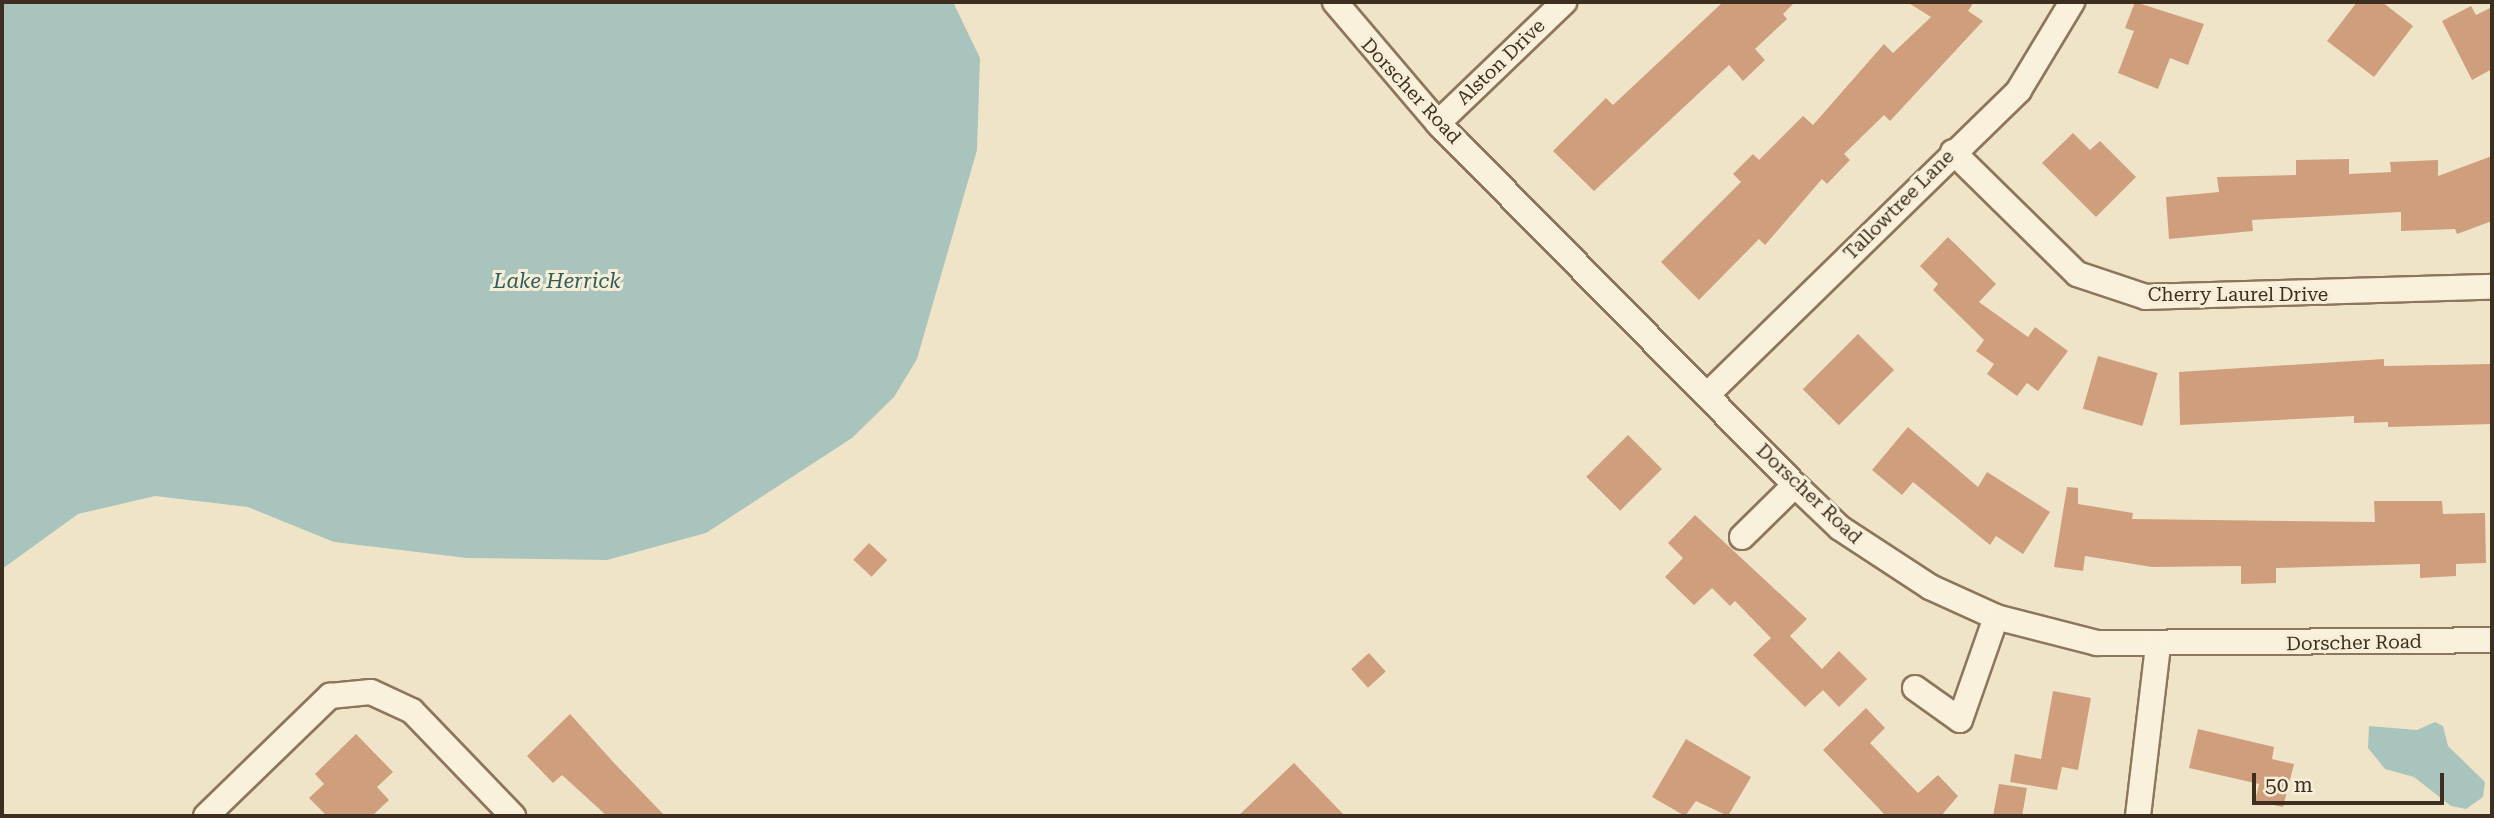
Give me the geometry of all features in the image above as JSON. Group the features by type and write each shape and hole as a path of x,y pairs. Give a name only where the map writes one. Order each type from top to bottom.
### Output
{"street":[{"name":"Dorscher Road","path":"1335,2 1438,122 1795,485 1879,557 1996,617 2097,643 2158,647 2492,640"},
{"name":"Alston Drive","path":"1438,122 1564,2"},
{"name":"Tallowtree Lane","path":"1707,395 2019,90 2073,2"},
{"name":"Cherry Laurel Drive","path":"1953,152 2077,274 2146,298 2492,287"},
{"path":"1742,537 1795,485"},
{"path":"1915,688 1960,720 1996,617"},
{"path":"2138,816 2158,647"},
{"path":"206,816 330,696 371,692 412,711 513,816"}],"water":[{"name":"Lake Herrick","path":"2,2 953,2 980,58 977,150 917,359 894,397 852,438 706,533 607,560 467,558 334,542 248,507 155,496 78,514 2,569"},
{"path":"2435,722 2443,726 2448,746 2485,782 2483,797 2466,809 2451,806 2414,777 2385,769 2368,748 2369,726 2417,730"}],"building":[{"path":"1723,2 1795,2 1783,14 1787,19 1755,49 1765,60 1743,81 1729,65 1594,191 1553,151 1606,98 1613,105"},
{"path":"1907,2 1974,2 1968,11 1983,21 1890,121 1884,115 1844,154 1850,160 1827,184 1822,179 1765,245 1759,239 1699,300 1661,262 1741,182 1733,174 1753,154 1759,160 1803,116 1813,125 1884,44 1893,53 1931,17"},
{"path":"2135,2 2204,24 2188,65 2170,58 2158,89 2118,73 2134,31 2125,28"},
{"path":"2357,2 2382,2 2413,26 2374,77 2327,41"},
{"path":"2471,6 2476,15 2492,7 2492,69 2472,80 2442,21"},
{"path":"2073,133 2090,150 2100,141 2136,177 2096,217 2042,163"},
{"path":"2492,156 2492,221 2457,234 2455,229 2401,231 2401,212 2252,220 2253,231 2169,239 2166,197 2219,192 2217,177 2296,175 2296,160 2349,159 2349,174 2391,172 2390,162 2438,160 2438,176"},
{"path":"1948,237 1996,284 1979,302 2028,337 2035,327 2068,351 2038,391 2027,383 2017,396 1987,374 1994,364 1976,351 1984,340 1933,290 1938,284 1920,266"},
{"path":"1858,334 1894,370 1839,425 1803,389"},
{"path":"2098,356 2158,373 2142,426 2083,409"},
{"path":"2384,359 2384,366 2492,364 2492,424 2388,427 2388,422 2354,423 2354,416 2180,425 2179,372"},
{"path":"1908,427 1978,487 1987,472 2050,512 2023,554 1996,536 1990,545 1913,482 1902,495 1872,470"},
{"path":"1628,435 1662,469 1620,511 1586,477"},
{"path":"2067,487 2078,488 2078,504 2133,513 2132,519 2375,522 2374,501 2442,501 2443,514 2485,513 2486,563 2456,564 2456,576 2420,578 2420,564 2276,568 2276,583 2241,584 2241,566 2152,567 2085,556 2083,571 2054,567"},
{"path":"1695,515 1807,619 1790,636 1822,669 1839,651 1867,679 1839,707 1823,690 1805,707 1753,655 1771,638 1735,601 1730,606 1712,588 1694,605 1665,577 1683,558 1668,543"},
{"path":"869,543 887,560 872,577 853,560"},
{"path":"1369,653 1386,672 1368,688 1351,669"},
{"path":"2053,691 2091,698 2078,770 2062,767 2057,790 2010,782 2015,754 2041,759"},
{"path":"1866,708 1885,728 1870,743 1918,793 1938,775 1958,796 1941,816 1886,816 1823,750"},
{"path":"570,714 665,816 607,816 562,775 553,783 527,756"},
{"path":"2198,729 2274,747 2272,759 2294,764 2283,807 2255,801 2259,784 2189,768"},
{"path":"356,734 393,772 377,787 389,800 372,816 327,816 309,798 324,784 315,774"},
{"path":"1686,739 1751,777 1728,816 1696,801 1685,816 1652,797"},
{"path":"1294,763 1345,816 1238,816"},
{"path":"1999,784 2027,788 2022,816 1993,816"}]}
